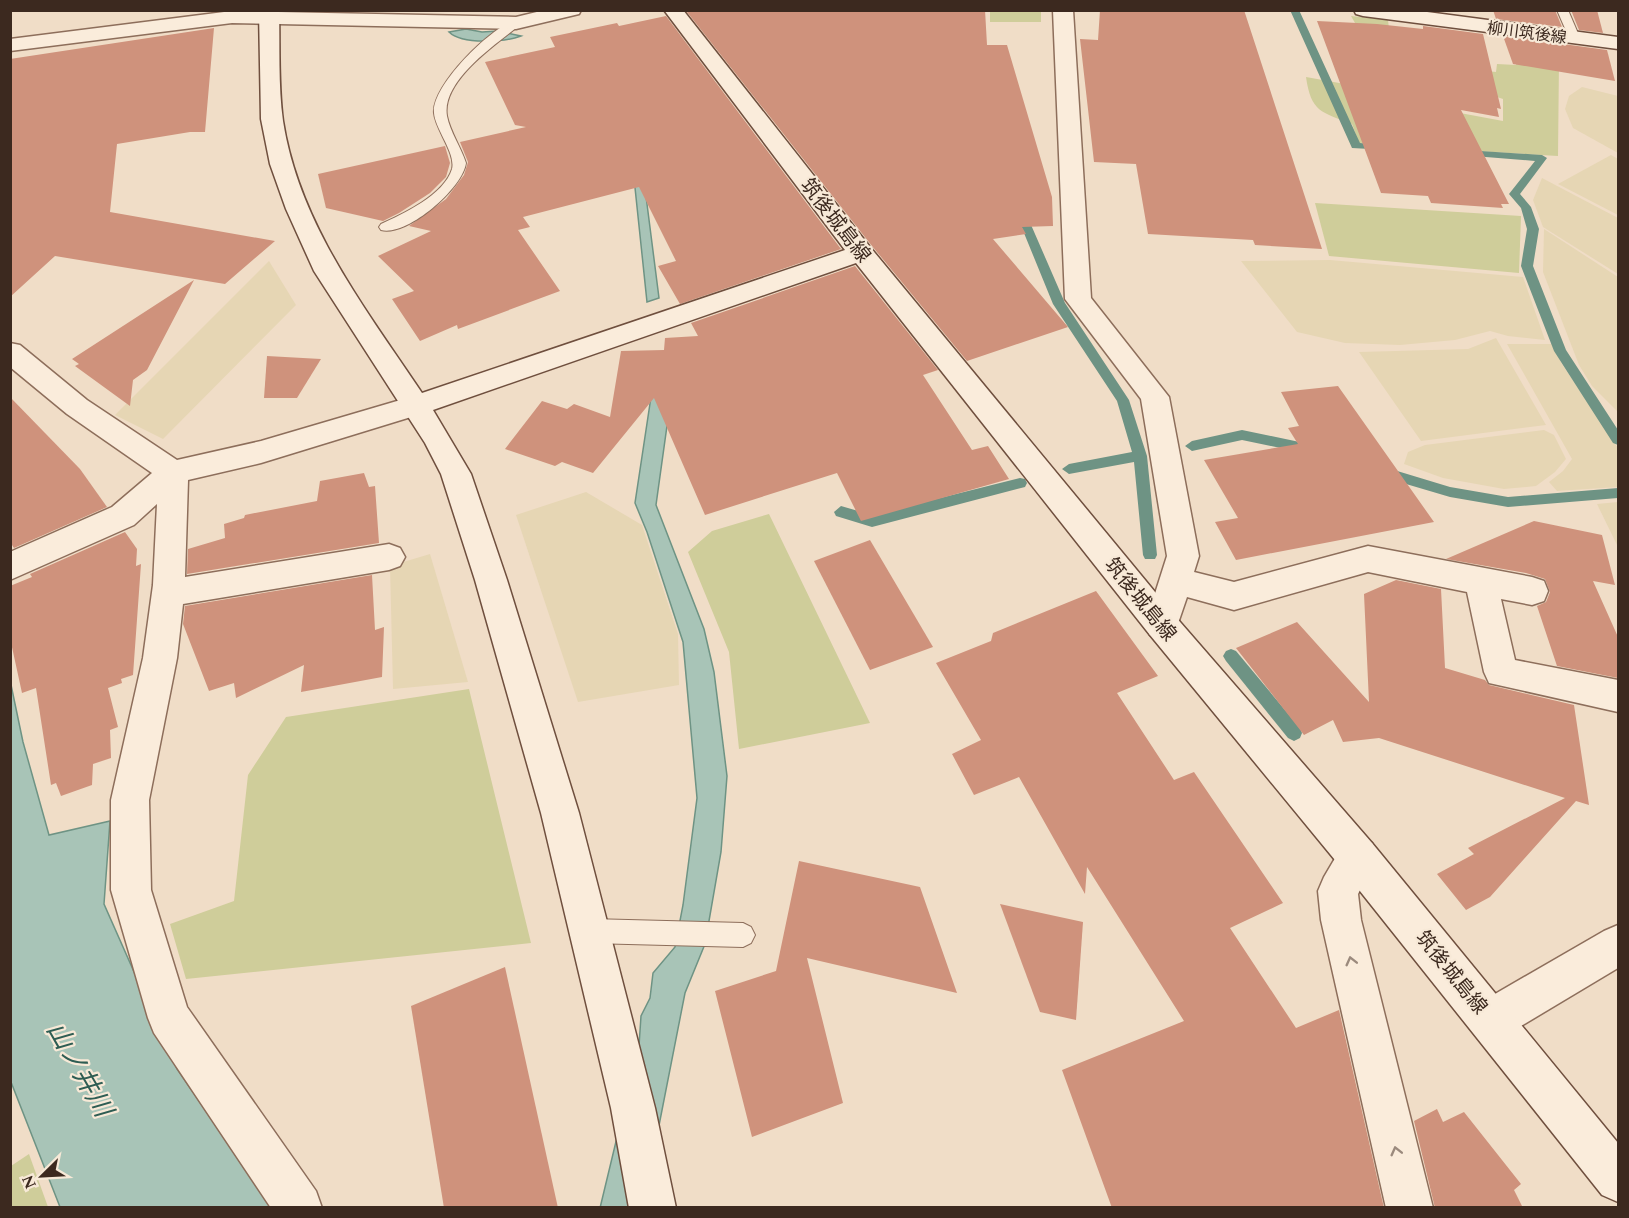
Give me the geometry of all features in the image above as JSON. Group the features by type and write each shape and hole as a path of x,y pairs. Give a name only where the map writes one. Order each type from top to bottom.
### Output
{"street":[{"path":"10,45 269,14 366,15 516,23 572,10"},
{"name":"筑後城島線","path":"673,10 861,253 1162,625 1358,857 1618,1179"},
{"path":"1063,10 1078,299 1155,397 1183,556 1162,625"},
{"name":"柳川筑後線","path":"1363,10 1618,43"},
{"path":"269,14 272,119 281,164 298,209 327,271 414,406 436,436 456,474 488,569 560,813 633,1108 653,1208"},
{"path":"10,567 123,516 173,472 261,452 414,406 861,253"},
{"path":"10,352 77,407 173,472"},
{"path":"173,472 168,593 160,658 130,800 130,890 169,1018 299,1208"},
{"path":"168,593 389,558"},
{"path":"1175,581 1234,596 1368,559 1532,591"},
{"path":"1481,581 1501,672 1618,696"},
{"path":"1358,857 1338,891 1341,920 1410,1208"},
{"path":"1491,1020 1618,945"}],"lane":[{"path":"1562,10 1574,38"},
{"path":"386,227 413,216 439,195 457,175 460,165 440,113 442,99 450,85 482,51 516,23"},
{"path":"590,932 732,935"}],"shaded area":[{"path":"990,11 1041,11 1041,22 990,22"},
{"path":"1351,16 1388,20 1393,63 1460,113 1503,121 1503,99 1491,95 1487,71 1496,72 1497,64 1516,65 1517,49 1559,60 1558,156 1427,148"},
{"path":"1306,77 1389,92 1422,148 1359,143 1352,124 1319,109 1311,97"},
{"path":"1582,87 1618,96 1618,153 1573,128 1565,109 1569,96"},
{"path":"1611,155 1618,159 1618,215 1558,184"},
{"path":"1542,178 1618,218 1618,274 1543,227 1533,200"},
{"path":"1315,203 1521,216 1519,273 1329,256"},
{"path":"1544,229 1618,277 1618,412 1592,386 1579,365 1543,272"},
{"path":"1330,260 1523,277 1545,340 1508,336 1490,331 1455,340 1400,345 1345,343 1297,332 1241,261"},
{"path":"269,261 296,305 163,439 115,415"},
{"path":"1496,338 1546,425 1421,441 1359,352 1468,349"},
{"path":"1507,344 1552,344 1562,364 1618,448 1618,487 1557,491 1549,482 1563,471 1572,459"},
{"path":"1544,430 1554,435 1566,459 1555,472 1536,486 1504,489 1443,478 1404,464 1408,452 1425,445"},
{"path":"586,492 642,525 678,634 679,685 578,702 516,515"},
{"path":"1618,502 1618,547 1597,504"},
{"path":"769,514 870,723 739,749 729,652 688,552 712,531"},
{"path":"430,554 468,682 393,689 390,566"},
{"path":"469,689 531,943 186,979 170,924 234,901 248,775 286,717"},
{"path":"29,1154 48,1207 11,1207 11,1166"}],"water":[{"path":"466,29 482,32 498,31 521,36 505,40 473,41 449,32"},
{"path":"641,157 659,298 647,302 632,159"},
{"path":"651,397 671,397 656,505 704,629 714,672 727,776 721,852 705,944 685,993 643,1207 600,1208 639,1046 641,1016 650,998 653,973 675,947 697,798 683,642 647,532 635,503"},
{"name":"山ノ井川","path":"10,680 23,742 49,835 110,821 104,904 177,1069 272,1207 60,1207 11,1082"}],"building":[{"path":"694,10 985,10 987,45 1007,45 1052,197 1053,226 1022,227 1026,234 993,239 1068,327 967,361 872,246 687,12"},
{"path":"1100,10 1244,10 1322,249 1255,245 1253,240 1148,234 1136,164 1094,162 1080,39 1098,40"},
{"path":"1493,10 1555,10 1562,27 1496,19"},
{"path":"1571,10 1597,10 1603,33 1579,30"},
{"path":"666,16 841,249 680,304 658,266 676,261 639,187 523,217 530,227 518,230 560,291 458,329 457,325 420,341 392,299 414,291 378,256 431,231 409,226 446,199 464,175 468,162 460,142 526,127 515,125 485,62 555,47 550,37 617,23 619,26"},
{"path":"1317,21 1423,29 1423,26 1483,34 1501,109 1497,108 1499,117 1461,110 1509,204 1501,204 1503,208 1431,203 1428,196 1381,193"},
{"path":"214,28 205,132 190,132 117,144 110,212 275,241 225,284 55,256 10,297 10,59"},
{"path":"1503,36 1607,50 1615,81 1513,64"},
{"path":"445,146 450,163 446,177 430,193 399,213 383,221 326,208 318,174"},
{"path":"855,266 938,370 923,375 972,450 988,446 1009,479 861,521 837,473 705,515 654,398 593,473 562,462 555,466 505,449 542,401 567,409 574,404 610,417 621,351 664,350 665,338 698,336 691,323"},
{"path":"194,280 147,370 133,380 130,406 75,366 79,364 72,359"},
{"path":"267,356 321,359 297,398 264,398"},
{"path":"1338,386 1434,522 1236,560 1215,522 1238,518 1204,460 1298,444 1288,428 1299,426 1281,392"},
{"path":"10,397 80,469 107,507 14,548 10,542"},
{"path":"364,473 369,487 375,486 379,543 187,574 188,549 225,538 224,524 244,518 245,515 317,501 320,481"},
{"path":"1534,521 1602,535 1615,585 1593,581 1618,637 1618,678 1557,666 1537,606 1546,602 1550,592 1545,579 1526,573 1446,559"},
{"path":"125,532 137,549 136,566 141,564 133,675 121,679 122,683 108,688 118,727 110,730 111,758 93,764 92,785 61,796 56,783 51,785 36,688 22,693 10,638 10,586 32,577 30,574"},
{"path":"870,540 933,647 870,670 814,561"},
{"path":"372,575 375,630 384,627 382,677 301,692 304,665 236,698 234,683 209,691 183,624 185,606"},
{"path":"1396,580 1441,589 1445,668 1485,680 1489,685 1574,705 1589,805 1576,801 1490,897 1466,910 1437,874 1474,854 1468,848 1565,798 1379,738 1343,742 1333,720 1304,735 1236,648 1297,622 1369,702 1364,594"},
{"path":"1096,591 1158,676 1117,693 1174,780 1194,772 1283,903 1230,928 1296,1028 1339,1010 1384,1208 1112,1208 1062,1070 1184,1021 1087,867 1085,894 1019,777 974,795 952,754 981,740 936,663 991,641 993,633"},
{"path":"799,861 920,887 957,993 807,958 843,1103 752,1137 715,991 776,971"},
{"path":"1000,904 1083,922 1076,1020 1040,1012"},
{"path":"505,967 558,1208 444,1208 411,1006"},
{"path":"1437,1109 1443,1122 1464,1112 1521,1184 1514,1190 1523,1208 1435,1208 1414,1121"}],"waterway":[{"path":"1294,10 1356,146 1384,148"},
{"path":"1465,153 1542,158 1514,194 1526,207 1533,229 1527,266 1560,351 1618,440"},
{"path":"1020,211 1059,304 1123,400 1140,456"},
{"path":"1192,446 1242,435 1309,449"},
{"path":"1069,469 1140,456"},
{"path":"1140,456 1150,555"},
{"path":"1384,472 1450,492 1508,502 1618,493"},
{"path":"841,512 872,521 1020,483"},
{"path":"1231,656 1294,733"}]}
